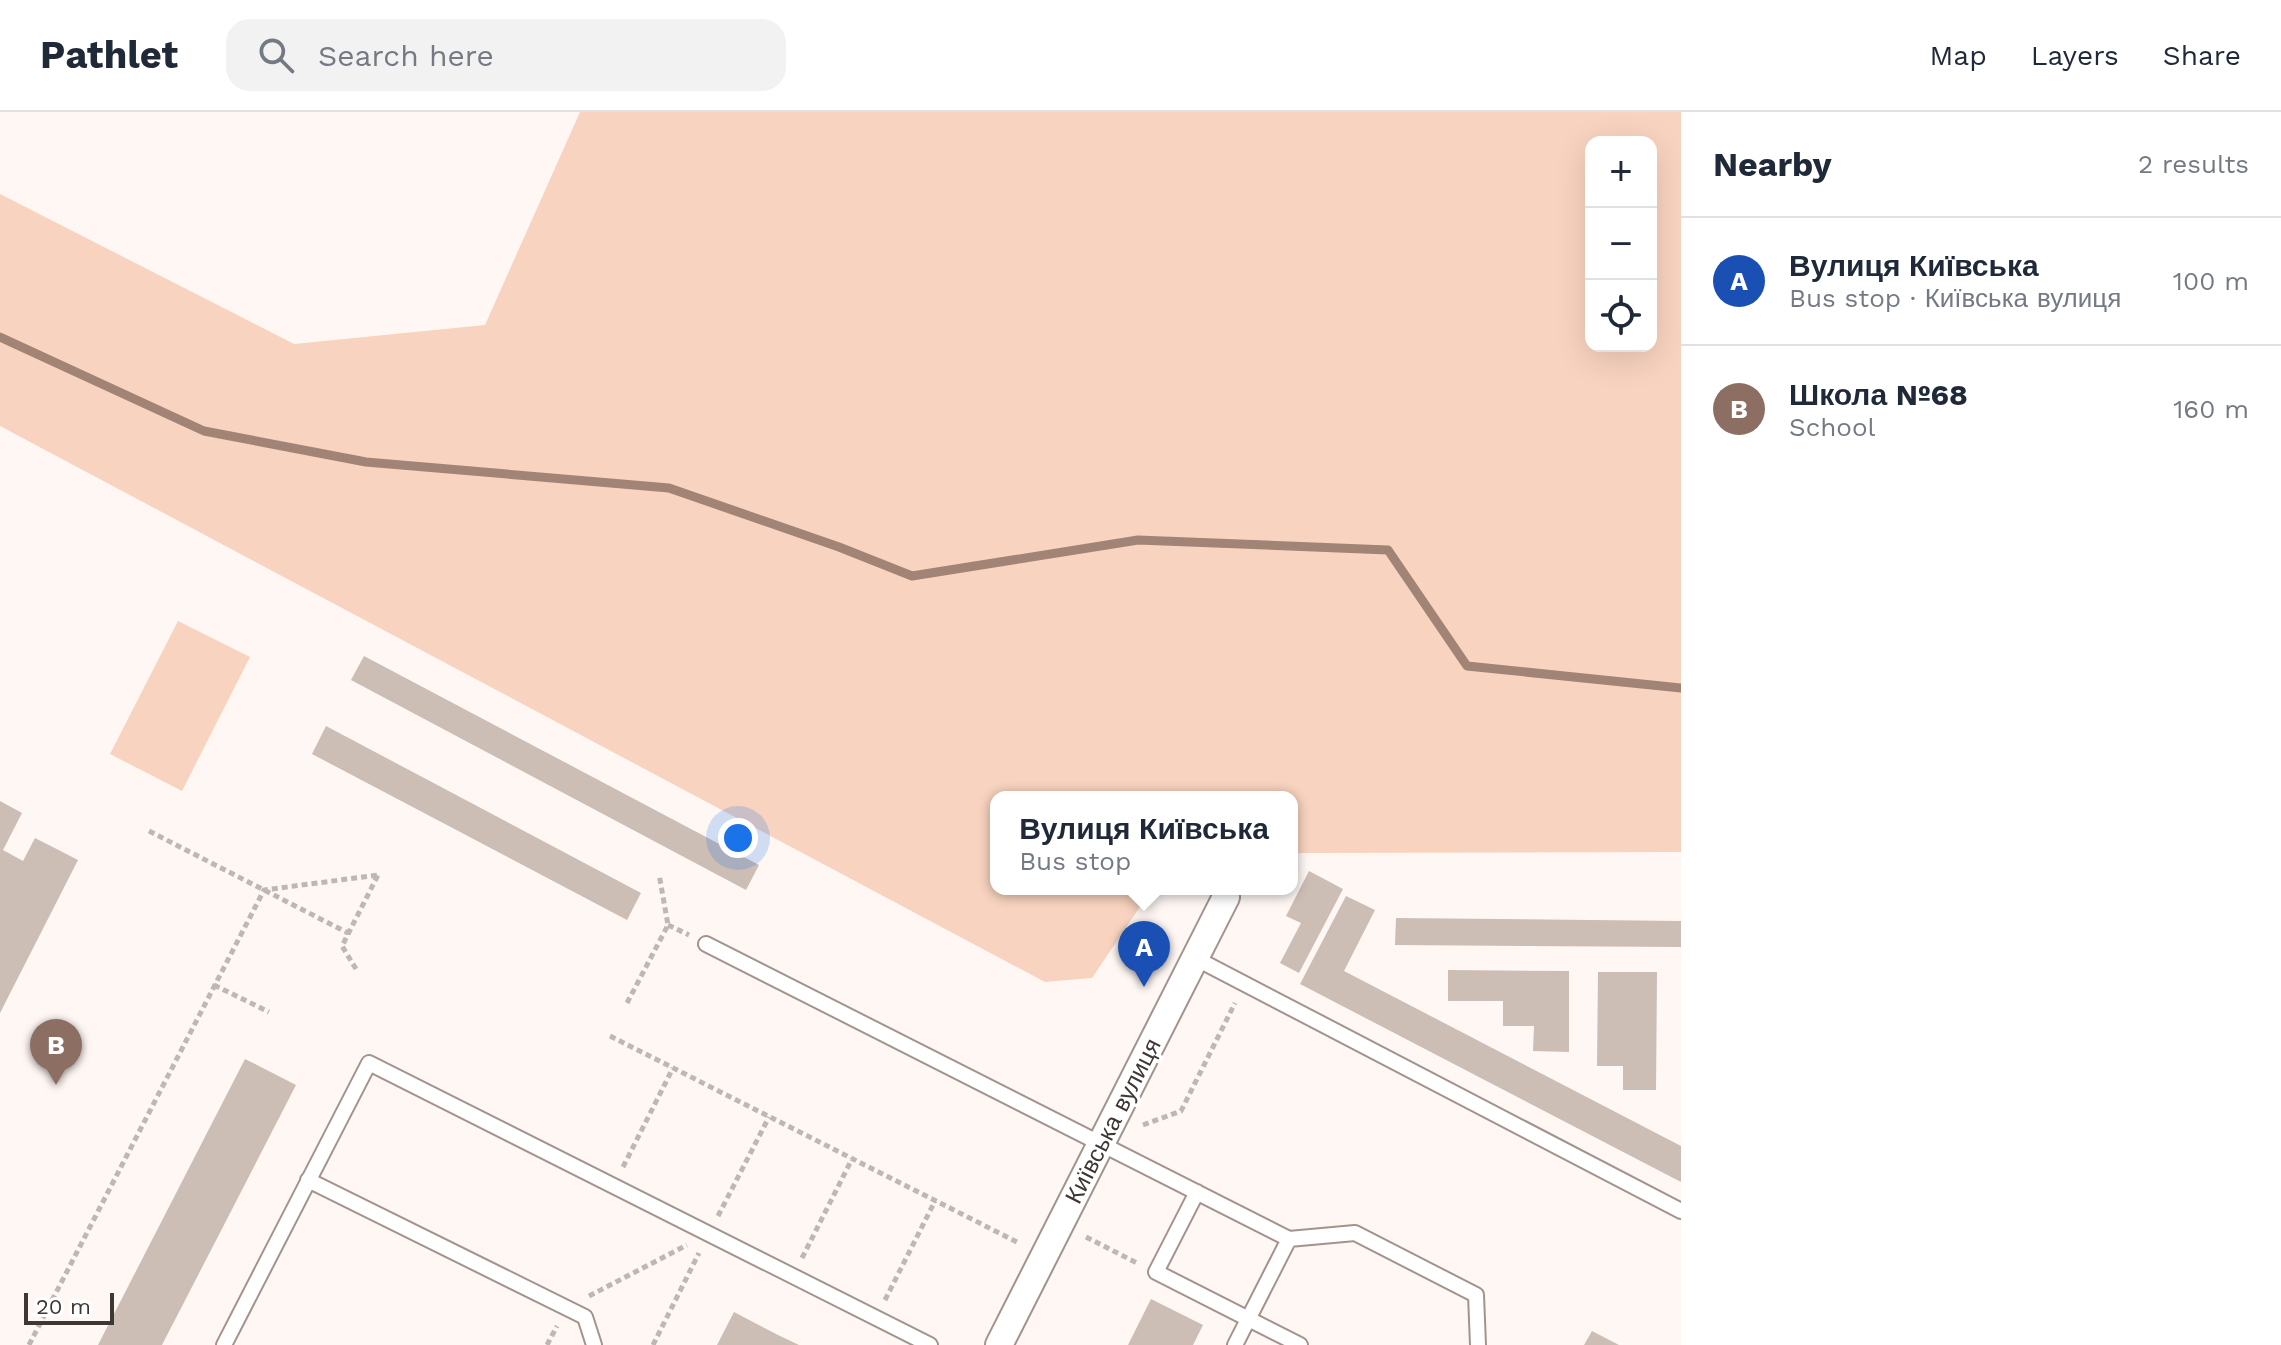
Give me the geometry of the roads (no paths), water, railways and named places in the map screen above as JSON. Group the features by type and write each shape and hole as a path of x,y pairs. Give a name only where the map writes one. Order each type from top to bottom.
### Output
{"street":[{"name":"Київська вулиця","path":"999,1345 1226,897"}],"lane":[{"path":"706,944 1289,1239 1355,1233 1476,1295 1478,1345"},
{"path":"1195,958 1681,1211"},
{"path":"224,1345 369,1063 930,1345"},
{"path":"308,1180 585,1317 594,1345"},
{"path":"1197,1192 1156,1272 1300,1345"},
{"path":"1235,1345 1289,1239"}],"waterway":[{"path":"0,337 204,431 366,462 669,488 839,547 912,576 1138,540 1388,550 1467,666 1681,688"}],"place":[{"name":"Вулиця Київська","path":"1144,987"},
{"name":"Школа №68","path":"56,1085"}]}
